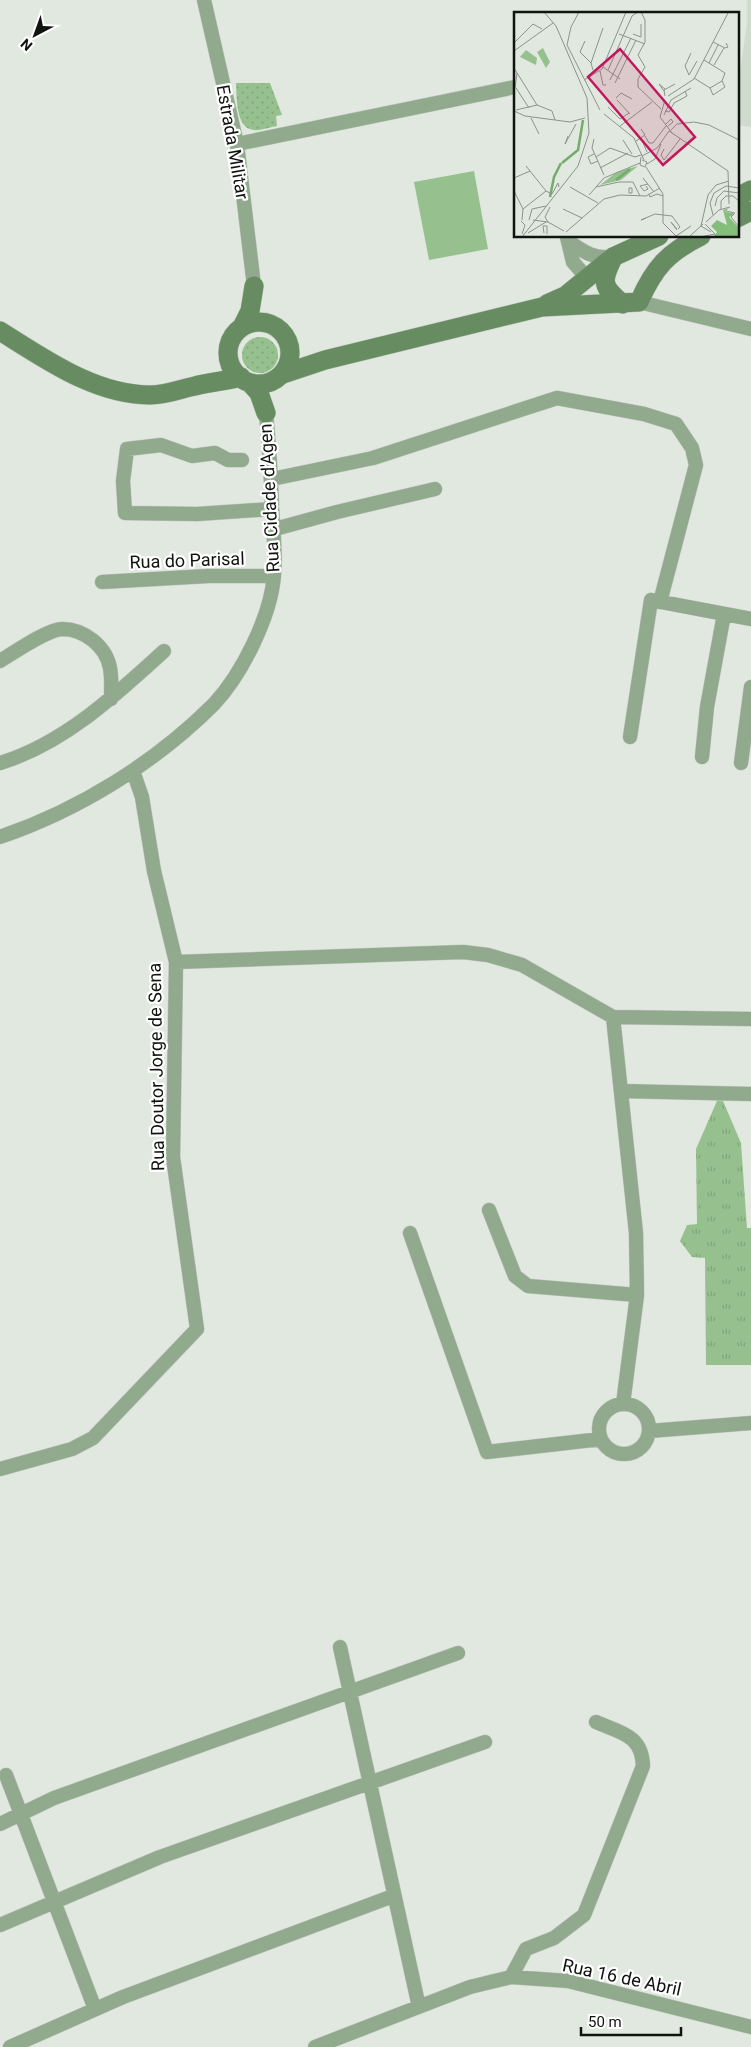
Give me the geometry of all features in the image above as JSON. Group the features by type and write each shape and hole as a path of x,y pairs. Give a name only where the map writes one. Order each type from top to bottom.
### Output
{"street":[{"name":"Estrada Militar","path":"204,0 237,144 254,286 269,323"},
{"path":"237,144 514,87"},
{"path":"738,196 751,190"},
{"path":"738,218 751,211"},
{"path":"542,307 565,296 613,257 655,238"},
{"path":"631,303 651,276 678,248 697,238"},
{"path":"568,239 587,255 599,258 613,257"},
{"path":"565,296 571,281 573,262 568,239"},
{"path":"613,257 604,281 608,292 631,303 751,329"},
{"path":"573,262 588,278"},
{"name":"Estrada Militar","path":"242,326 250,311 254,286"},
{"path":"325,360 304,353 289,343 281,330 269,323 254,322 242,326 232,337 228,350 229,359 236,375 245,380 263,384 325,360 542,307 631,303"},
{"path":"0,331 93,383 118,392 150,395 168,394 196,385 245,380"},
{"path":"279,378 290,357 289,343"},
{"path":"196,385 217,372 229,359"},
{"name":"Rua Cidade d'Agen","path":"266,413 279,378"},
{"name":"Rua Cidade d'Agen","path":"0,837 53,816 132,771 214,703 234,677 267,612 274,576 275,530 266,413 259,393 245,380"},
{"path":"272,479 373,458 557,398 644,414 676,424 692,448 696,465 660,602"},
{"path":"242,460 228,460 215,453 192,456 160,446 127,449 123,481 125,513 197,514 272,509"},
{"path":"275,530 336,512 434,490"},
{"name":"Rua do Parisal","path":"102,582 208,576 274,576"},
{"path":"630,737 651,600 724,614 750,616"},
{"path":"702,757 707,707 724,614"},
{"path":"0,661 48,634 62,629 83,634 99,644 110,666 111,699"},
{"path":"0,763 23,756 111,699 164,651"},
{"path":"741,763 751,687"},
{"name":"Rua Doutor Jorge de Sena","path":"0,1469 72,1449 93,1438 196,1329 173,1157 176,962 154,871 142,797 132,771"},
{"path":"176,962 463,952 488,954 522,966 613,1017 751,1019"},
{"path":"613,1017 636,1233 637,1295 624,1404"},
{"path":"621,1091 751,1094"},
{"path":"489,1210 515,1276 528,1286 637,1295"},
{"path":"410,1232 487,1452 601,1439"},
{"path":"624,1404 632,1405 644,1414 649,1431 643,1446 628,1454 611,1451 601,1439 600,1423 603,1416 609,1410 624,1404"},
{"path":"649,1431 751,1422"},
{"path":"340,1647 371,1782 393,1896 419,2007"},
{"path":"0,1824 54,1798 458,1653"},
{"path":"511,1977 526,1949 554,1938 584,1915 642,1766 642,1752 634,1738 596,1722"},
{"path":"0,1925 160,1857 485,1742"},
{"path":"6,1775 95,2009"},
{"path":"10,2047 95,2009 251,1948 393,1896"},
{"name":"Rua 16 de Abril","path":"315,2047 470,1987 511,1977 568,1981 751,2027"}],"shaded area":[{"path":"747,0 751,0 751,127 738,125 738,85 747,24"}],"green space":[{"path":"236,83 270,83 282,115 276,116 277,126 253,130 247,128 238,110"},
{"path":"474,171 488,249 429,260 414,182"},
{"path":"260,337 273,342 278,355 273,368 260,373 247,368 242,355 247,342"},
{"path":"720,1094 741,1143 747,1228 751,1228 751,1365 706,1365 705,1258 692,1257 680,1241 687,1225 697,1224 696,1149"}]}
